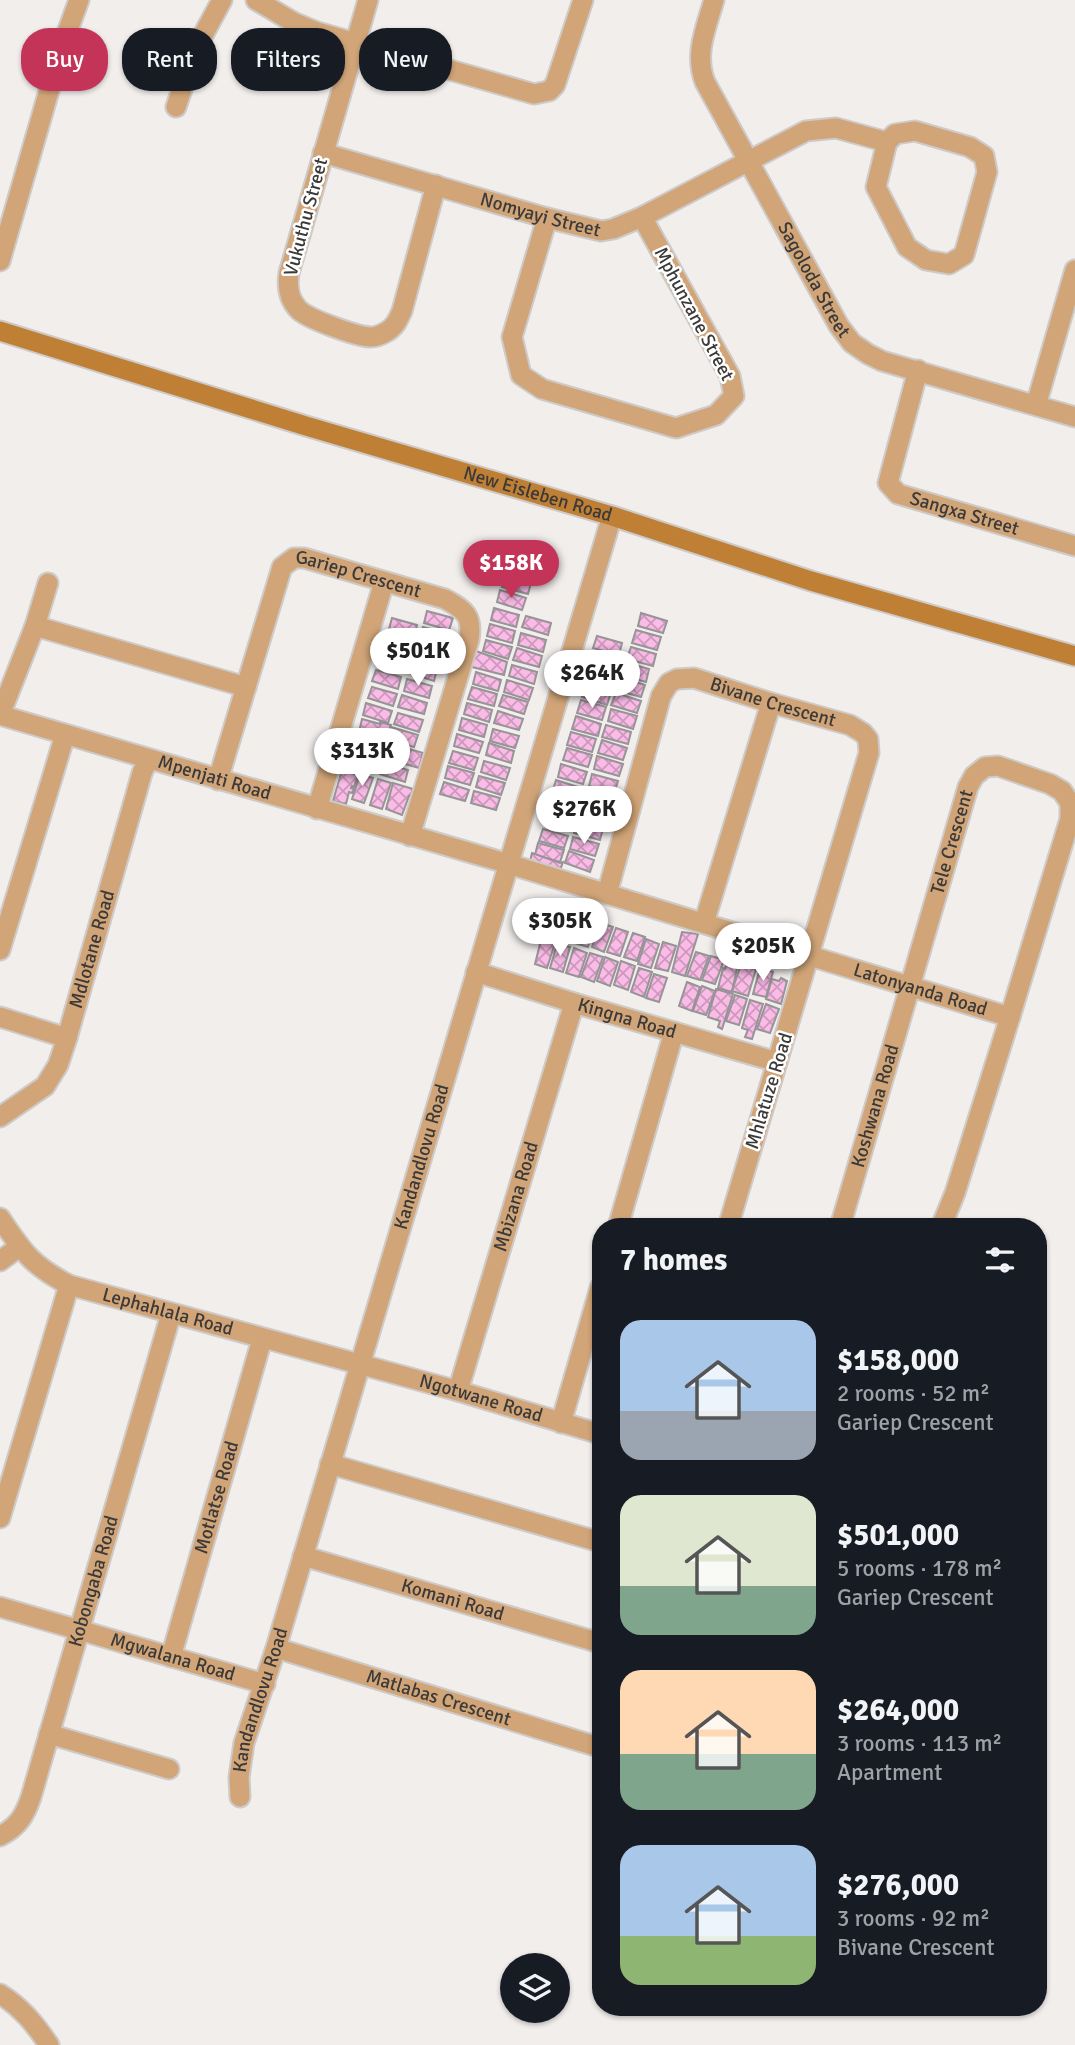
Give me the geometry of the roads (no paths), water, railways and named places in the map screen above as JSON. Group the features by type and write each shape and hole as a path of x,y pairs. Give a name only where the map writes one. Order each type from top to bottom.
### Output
{"main road":[{"name":"New Eisleben Road","path":"0,331 306,426 612,516 811,580 1075,656"}],"street":[{"path":"0,261 61,49 79,0"},
{"path":"177,107 195,50 222,0"},
{"path":"256,0 305,27 534,94 549,91 555,85 583,0"},
{"path":"355,43 368,0"},
{"name":"Sagoloda Street","path":"714,0 700,50 701,71 710,93 825,303 852,343 882,360 1075,417"},
{"name":"Vukuthu Street","path":"355,43 289,273 287,286 298,309 307,316 369,337 387,332 396,324 402,311 436,185"},
{"name":"Nomyayi Street","path":"323,153 601,231 613,229 642,216 806,131 836,128 887,142"},
{"path":"915,131 970,146 984,156 987,172 964,255 949,264 926,260 907,247 876,187 887,142 895,134 915,131"},
{"name":"Mphunzane Street","path":"547,218 512,337 521,375 541,389 676,428 716,415 734,396 730,376 642,216"},
{"path":"1036,405 1075,270"},
{"name":"Sangxa Street","path":"918,370 888,483 898,494 1075,546"},
{"name":"Kandandlovu Road","path":"240,1797 239,1777 244,1743 276,1648 612,516"},
{"name":"Gariep Crescent","path":"218,780 282,567 288,561 304,558 445,599 467,615 471,628 410,836"},
{"path":"317,809 384,582"},
{"path":"0,715 8,671 35,626 48,583"},
{"path":"35,626 246,687"},
{"name":"Bivane Crescent","path":"607,894 661,696 669,683 677,679 694,678 857,728 868,739 870,747 809,955"},
{"path":"704,923 771,703"},
{"name":"Mpenjati Road","path":"0,715 509,864"},
{"path":"0,950 65,735"},
{"name":"Mdlotane Road","path":"0,1117 45,1086 58,1065 148,760"},
{"name":"Tele Crescent","path":"911,986 968,787 974,776 985,767 998,766 1062,791 1070,803 1071,812 955,1193 944,1218"},
{"name":"Latonyanda Road","path":"509,864 1010,1017"},
{"name":"Mhlatuze Road","path":"731,1218 809,955"},
{"name":"Kingna Road","path":"476,972 778,1062"},
{"name":"Koshwana Road","path":"843,1218 911,986"},
{"name":"Mbizana Road","path":"458,1391 574,1003"},
{"path":"0,1017 67,1038"},
{"path":"621,1218 674,1032"},
{"name":"Lephahlala Road","path":"0,1218 34,1264 69,1284 360,1365"},
{"path":"0,1261 19,1247"},
{"path":"1,1508 69,1284"},
{"name":"Kobongaba Road","path":"0,1836 21,1821 26,1811 171,1314"},
{"path":"561,1423 592,1316"},
{"name":"Motlatse Road","path":"171,1657 262,1339"},
{"name":"Ngotwane Road","path":"360,1365 458,1391 592,1432"},
{"path":"330,1464 592,1540"},
{"name":"Komani Road","path":"303,1556 592,1641"},
{"name":"Mgwalana Road","path":"0,1607 265,1684"},
{"name":"Matlabas Crescent","path":"276,1648 592,1745"},
{"path":"49,1734 169,1769"},
{"path":"0,1994 29,2017 49,2045"}]}
